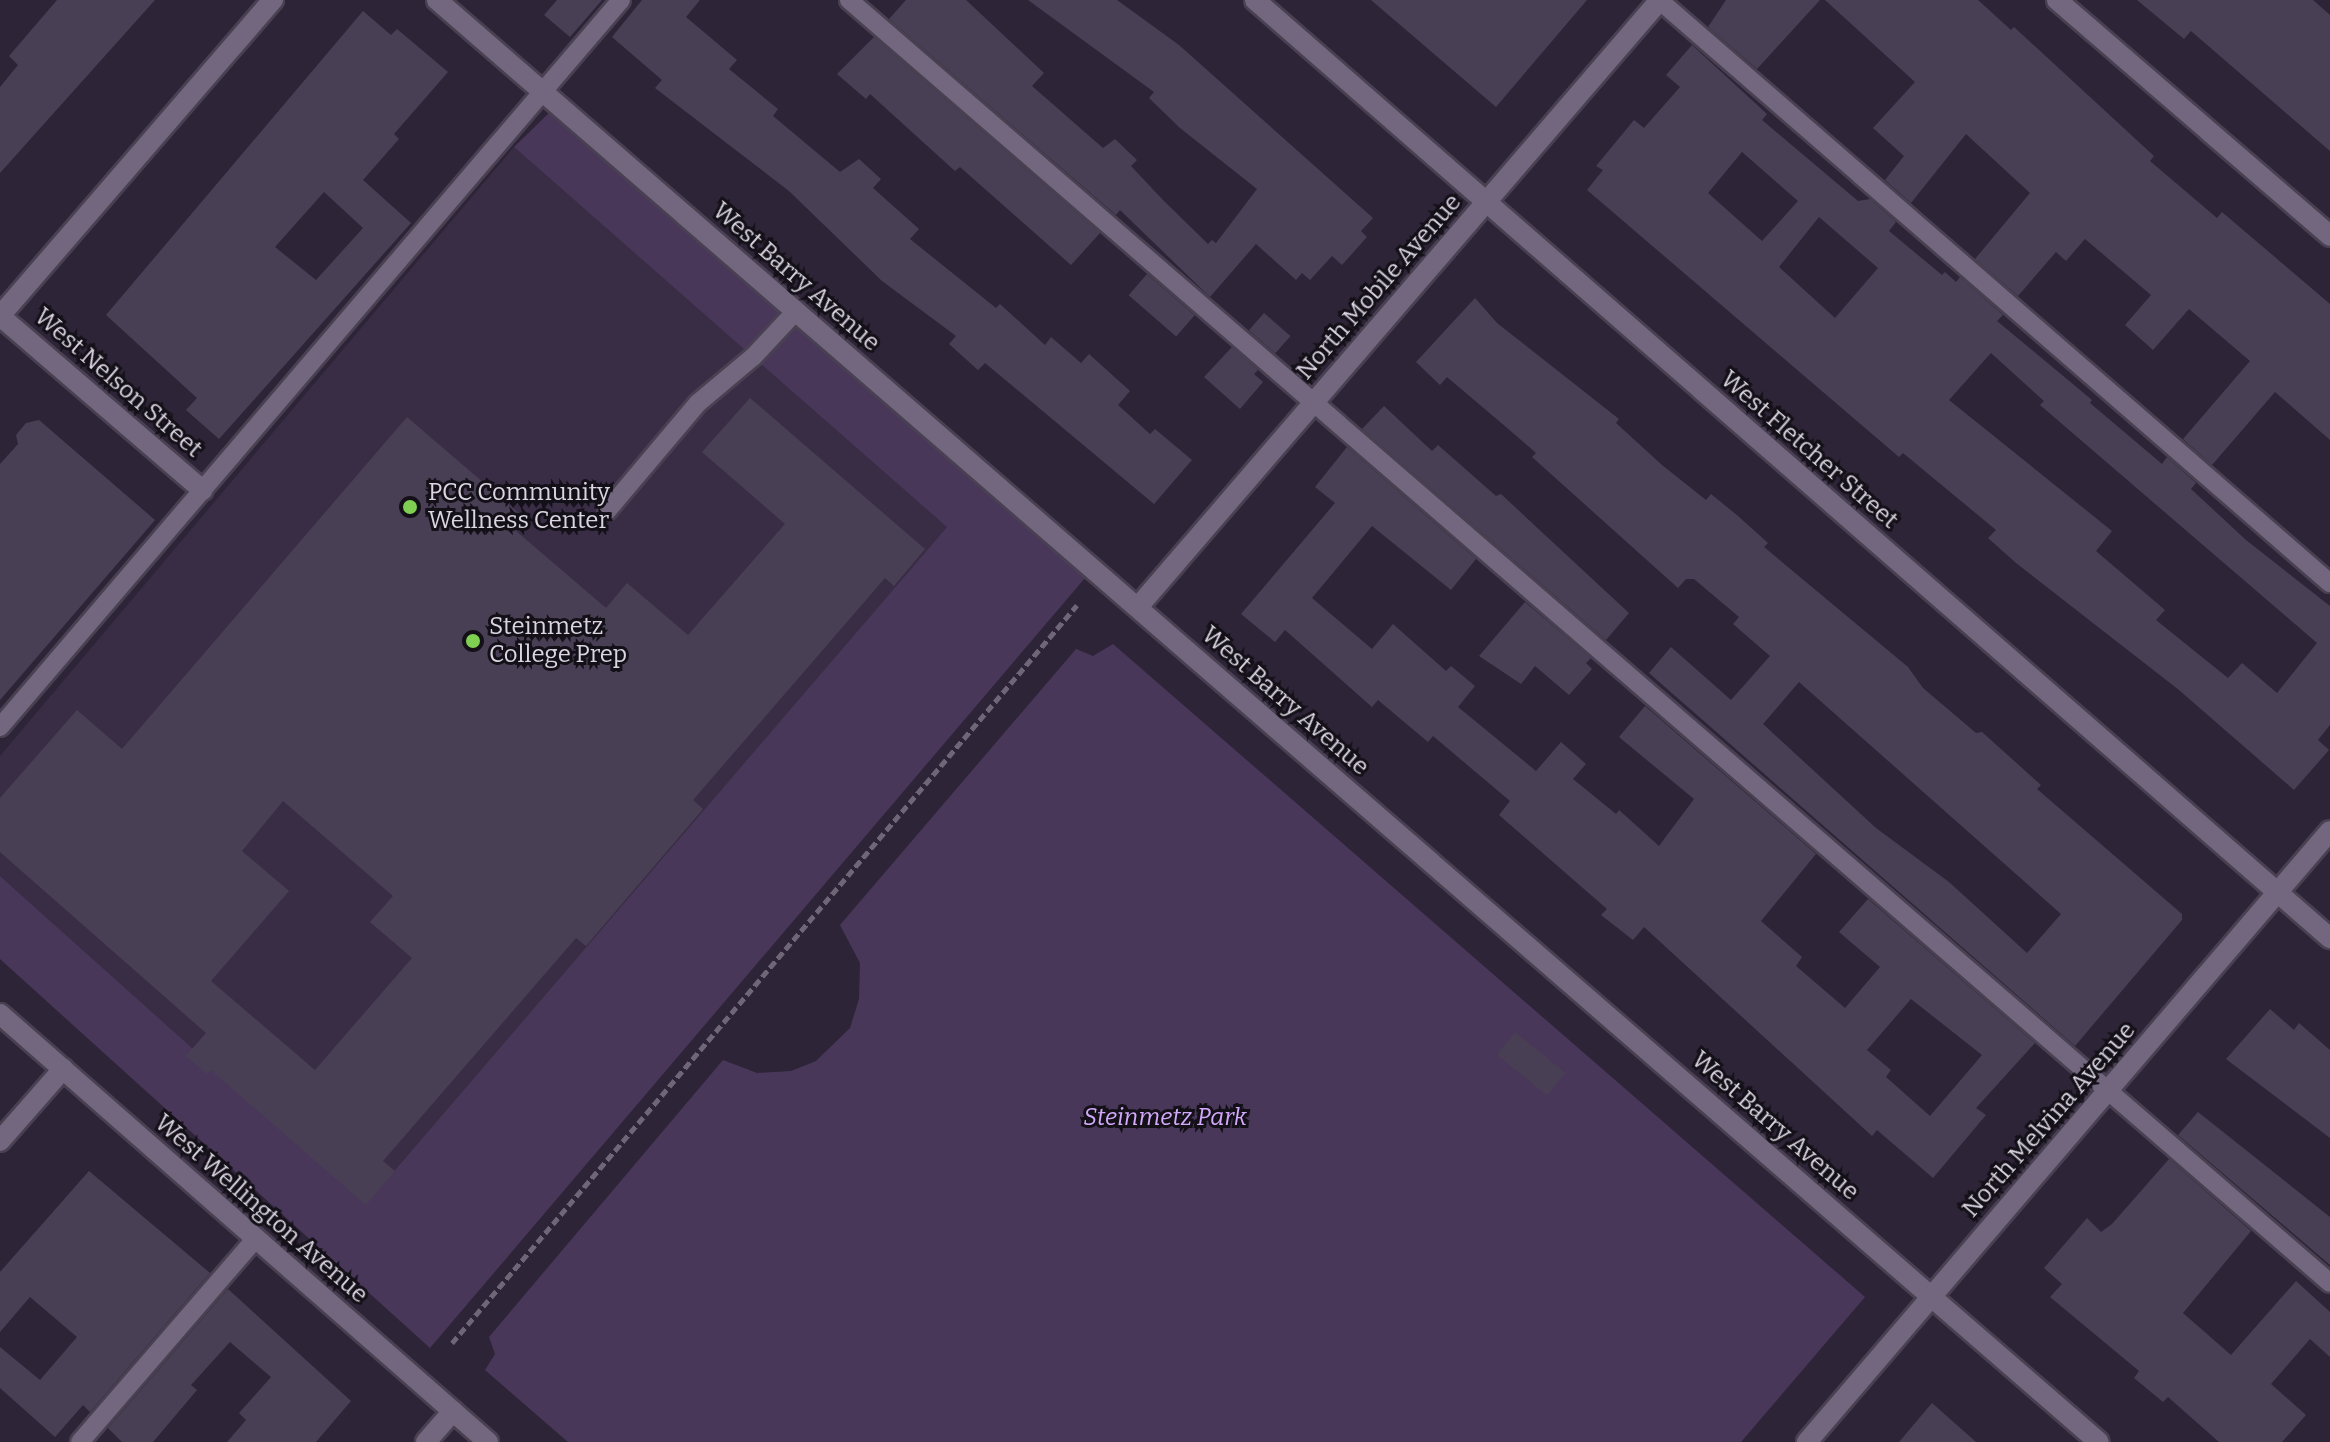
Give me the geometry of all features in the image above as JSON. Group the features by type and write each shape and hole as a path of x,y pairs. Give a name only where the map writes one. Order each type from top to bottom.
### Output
{"street":[{"path":"0,316 273,0"},
{"name":"West Barry Avenue","path":"437,0 2099,1442"},
{"name":"West Fletcher Street","path":"1255,0 2330,938"},
{"name":"North Mobile Avenue","path":"1138,607 1659,0"},
{"path":"2057,0 2330,236"},
{"name":"West Nelson Street","path":"0,316 202,490"},
{"name":"North Melvina Avenue","path":"1807,1442 2330,831"},
{"name":"West Wellington Avenue","path":"0,1014 488,1442"},
{"path":"0,1141 63,1069"},
{"path":"426,1442 453,1411"}],"lane":[{"path":"0,727 621,0"},
{"path":"849,0 2330,1283"},
{"path":"1659,0 2330,583"},
{"path":"607,511 698,403 754,356 796,311"},
{"path":"80,1442 256,1238"}],"path":[{"path":"452,1343 1077,605"}],"shaded area":[{"name":"Steinmetz College Prep","path":"514,147 948,526 366,1205 0,876 0,756"}],"green space":[{"path":"550,112 1085,578 430,1348 0,959 0,876 366,1204 947,527 514,147"},
{"name":"Steinmetz Park","path":"1113,644 1865,1297 1741,1442 568,1442 485,1370 495,1354 489,1337 723,1060 757,1073 791,1071 816,1061 850,1028 859,999 860,963 840,925 1076,649 1093,656"}],"building":[{"path":"57,0 155,0 0,173 0,87 18,65 9,56"},
{"path":"557,0 602,0 570,37 544,15"},
{"path":"642,0 700,0 686,17 737,60 729,69 778,109 773,116 840,172 859,159 881,179 873,188 919,229 910,239 996,308 1000,304 1045,345 1051,337 1081,363 1089,354 1130,391 1118,405 1150,434 1155,429 1192,460 1154,504 985,363 978,370 949,344 956,336 882,281 789,191 655,88 662,80 612,37"},
{"path":"906,0 966,0 1044,73 1032,86 1103,148 1115,139 1137,160 1131,166 1163,200 1208,244 1212,240 1216,243 1257,189 1180,128 1149,98 1154,92 1028,0 1117,0 1179,45 1373,218 1361,231 1367,237 1342,265 1332,256 1310,280 1302,273 1296,280 1256,244 1210,297 1120,210 1116,215 889,19"},
{"path":"1371,0 1587,0 1496,107"},
{"path":"1726,0 1820,0 1757,69 1708,27"},
{"path":"1825,0 1978,0 2011,30 2014,27 2154,156 2150,161 2217,218 2222,212 2330,304 2330,440 2275,392 2212,465 2183,439 2250,361 2189,309 2153,350 2125,325 2151,295 2085,239 2066,261 2056,252 2018,296 1975,259 2030,193 1966,134 1911,203 1885,180 1904,156 1873,128 1915,82"},
{"path":"2137,0 2313,0 2330,15 2330,151 2191,31 2184,39"},
{"path":"363,11 391,35 397,29 448,72 394,134 399,139 363,180 411,223 219,439 186,410 197,398 106,315","holes":["324,192 363,228 316,280 275,247"]},
{"path":"874,37 1100,233 1071,265 960,167 955,171 870,94 866,99 837,74"},
{"path":"1692,45 1767,114 1762,120 1858,201 1870,199 1896,222 1889,231 1942,275 1945,272 1956,282 1960,277 2003,315 1997,321 2092,400 2090,403 2162,464 2167,457 2196,483 2191,489 2246,540 2330,606 2330,725 2318,740 2329,750 2294,790 2179,690 2016,563 1988,538 1996,530 1903,453 1899,457 1587,190 1603,170 1596,166 1634,120 1644,128 1680,87 1666,75","holes":["1742,152 1798,201 1762,241 1708,193","1819,217 1878,268 1835,318 1779,267","1991,353 2044,401 2040,405 2317,643 2277,693 2242,663 2228,678 2156,620 2165,610 2096,551 2112,531 1949,400"]},
{"path":"1147,274 1195,315 1176,336 1129,295"},
{"path":"1475,298 1497,323 1619,419 1616,423 1662,465 1706,500 1711,494 1738,516 1768,543 1764,547 1908,667 1923,688 1976,733 1982,732 2041,785 2037,789 2182,914 2182,920 2075,1046 1649,673 1671,647 1731,700 1770,656 1733,624 1739,617 1694,579 1686,579 1678,588 1532,457 1536,453 1506,427 1447,377 1440,385 1416,362","holes":["1799,682 2061,914 2027,953 1949,882 1876,828 1763,724"]},
{"path":"1264,313 1290,336 1275,353 1249,330"},
{"path":"1232,347 1258,370 1254,374 1263,382 1240,409 1204,377"},
{"path":"750,398 925,549 894,586 885,578 693,800 703,809 586,946 576,938 383,1161 395,1171 366,1205 211,1070 207,1074 186,1056 206,1033 0,852 0,798 77,710 122,749 407,417 527,520 516,531 606,608 627,583 688,635 785,524 702,452","holes":["283,801 393,896 370,922 412,958 315,1070 211,981 289,891 242,851"]},
{"path":"1384,406 1432,451 1438,445 1496,496 1501,494 1629,613 1606,640 1362,429"},
{"path":"39,420 155,520 0,700 0,464 18,444 16,435 26,423"},
{"path":"1347,447 1476,559 1451,590 1372,526 1312,598 1372,649 1393,624 1446,671 1451,666 1475,686 1458,707 1536,771 1561,742 1586,764 1573,779 1616,814 1619,810 1659,846 1694,799 1619,737 1645,706 1816,854 1761,921 1802,957 1796,966 1845,1008 1880,967 1839,932 1868,899 2035,1043 1976,1108 1986,1115 1933,1178 1877,1130 1872,1136 1644,927 1633,940 1601,915 1607,909 1499,815 1510,801 1433,736 1428,742 1378,700 1372,707 1285,630 1275,642 1241,614 1335,503 1315,487","holes":["1911,999 1982,1055 1930,1116 1886,1077 1891,1070 1867,1050"]},
{"path":"1525,602 1591,658 1586,663 1592,669 1569,695 1535,666 1521,684 1479,656"},
{"path":"2270,1009 2294,1030 2299,1023 2330,1050 2330,1138 2226,1059"},
{"path":"1515,1032 1566,1073 1547,1095 1497,1055"},
{"path":"2198,1112 2330,1217 2330,1265 2178,1135"},
{"path":"2169,1159 2251,1231 2183,1313 2231,1355 2296,1281 2330,1312 2330,1357 2310,1339 2271,1384 2306,1415 2282,1442 2219,1442 2168,1397 2163,1402 2134,1378 2139,1371 2050,1297 2062,1284 2044,1268 2087,1218 2101,1232 2112,1224"},
{"path":"89,1171 210,1273 90,1412 83,1405 55,1437 0,1388 0,1347 40,1380 77,1337 30,1297 0,1332 0,1272"},
{"path":"228,1289 351,1401 316,1442 227,1442 246,1420 239,1413 271,1377 230,1342 191,1385 197,1390 153,1442 122,1442 108,1428"},
{"path":"1932,1403 1976,1442 1899,1442"}],"place":[{"name":"PCC Community Wellness Center","path":"410,507"},
{"name":"Steinmetz College Prep","path":"473,641"}]}
